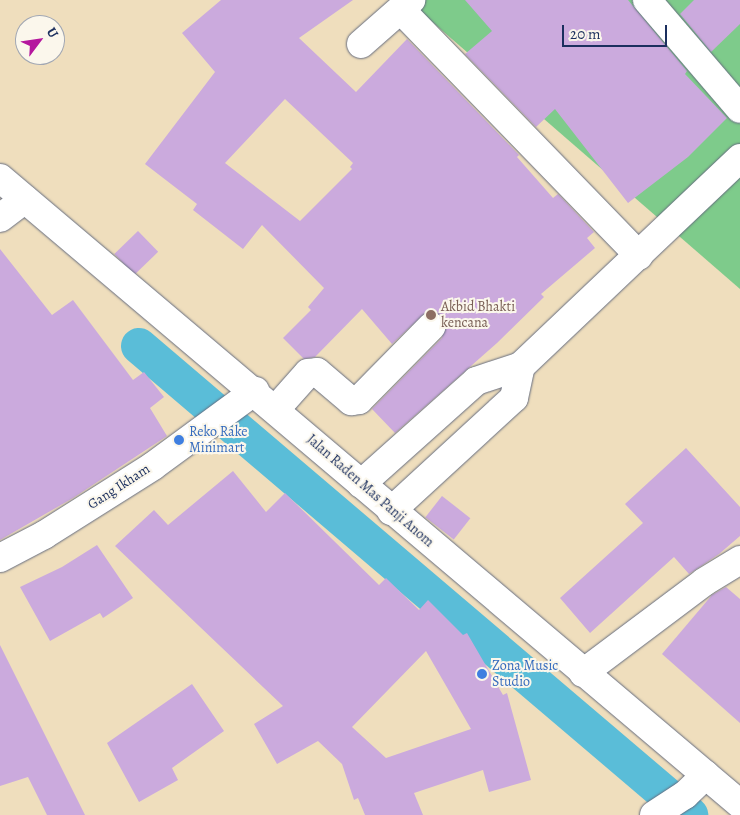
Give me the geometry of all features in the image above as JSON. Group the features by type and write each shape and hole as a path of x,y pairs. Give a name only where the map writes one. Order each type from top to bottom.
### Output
{"street":[{"path":"646,0 740,109"},
{"path":"361,44 406,5 639,256"},
{"path":"361,484 476,381 521,366 639,256 740,158"},
{"name":"Jalan Raden Mas Panji Anom","path":"0,178 255,391 391,511 583,673 706,775 736,793"},
{"path":"0,218 25,199"},
{"path":"276,410 308,373 317,372 351,401 360,400 432,327"},
{"path":"391,511 514,398 521,366"},
{"name":"Gang Ikham","path":"0,558 77,515 207,429 255,391"},
{"path":"583,673 704,582 740,560"},
{"path":"656,815 684,795 706,775"}],"green space":[{"path":"407,0 740,0 740,289"}],"building":[{"path":"221,0 353,0 299,38 356,92 407,39 519,155 517,157 553,198 558,194 594,232 587,238 595,248 541,294 544,297 497,343 395,433 372,409 442,338 446,323 442,316 426,312 392,344 362,309 315,357 304,359 283,338 311,310 308,307 324,288 262,225 243,249 193,210 197,204 145,164 215,72 182,33","holes":["285,99 353,163 350,167 352,169 300,221 225,163"]},
{"path":"465,0 628,0 687,71 685,74 727,118 688,157 628,203 555,109 536,127 465,54 492,31"},
{"path":"694,0 740,0 740,24 711,52 680,14"},
{"path":"138,231 158,252 134,275 114,254"},
{"path":"0,249 52,315 73,300 133,380 144,372 164,397 150,408 167,436 73,498 0,540"},
{"path":"686,448 740,507 740,536 719,554 689,574 674,557 590,633 560,598 643,523 625,504"},
{"path":"233,471 266,512 285,493 379,585 386,578 419,610 428,600 463,635 467,633 503,695 507,693 531,780 489,792 483,770 414,793 423,815 365,815 358,798 354,800 342,764 318,741 277,764 254,724 283,706 115,546 154,510 168,525","holes":["426,651 471,729 386,758 352,727"]},
{"path":"442,496 470,518 454,539 425,517"},
{"path":"97,545 133,598 103,618 100,613 50,641 20,587 62,567"},
{"path":"726,587 740,599 740,723 662,654 712,595"},
{"path":"0,645 85,815 47,815 28,777 0,786"},
{"path":"192,684 224,731 172,768 178,780 139,802 107,743"}],"waterway":[{"path":"139,346 690,815"}],"place":[{"name":"Akbid Bhakti kencana","path":"431,315"},
{"name":"Reko Rake Minimart","path":"179,440"},
{"name":"Zona Music Studio","path":"482,674"}]}
